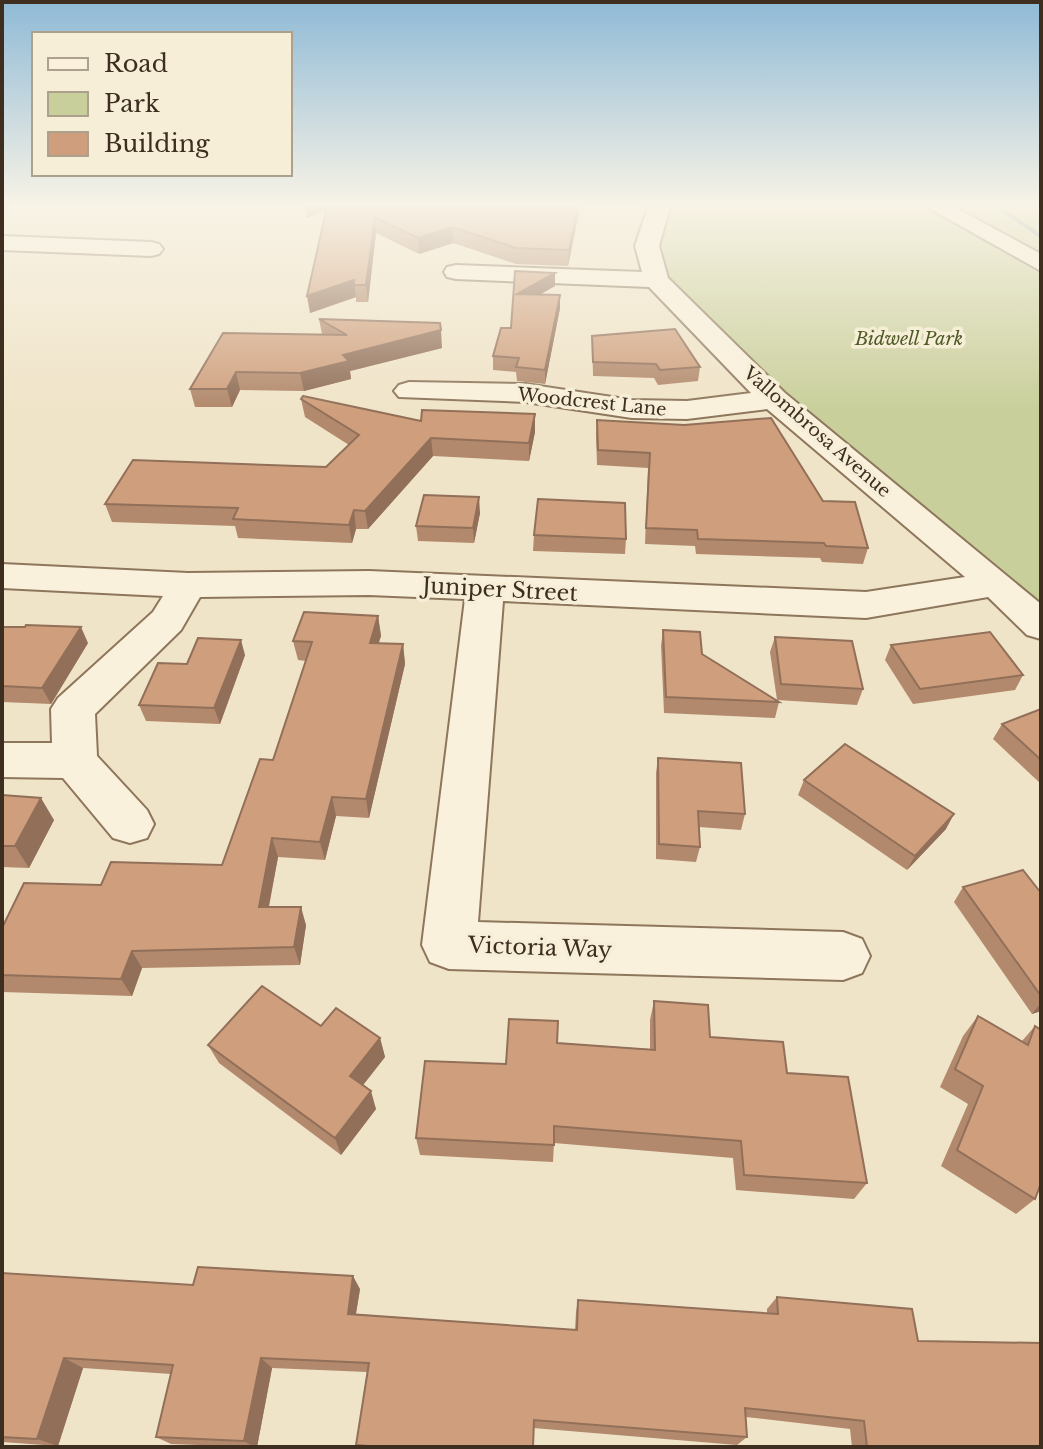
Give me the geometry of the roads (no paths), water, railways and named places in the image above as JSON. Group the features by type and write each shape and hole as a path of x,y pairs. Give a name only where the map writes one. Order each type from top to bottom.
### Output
{"street":[{"path":"522,275 656,280 655,275"},
{"name":"Vallombrosa Avenue","path":"656,280 774,399 996,584 1041,626"},
{"name":"Woodcrest Lane","path":"409,391 526,393 632,409 687,410 774,399"},
{"name":"Juniper Street","path":"2,576 188,585 369,583 866,605 996,584"},
{"path":"130,824 75,761 73,709 167,621 188,585"},
{"name":"Victoria Way","path":"485,589 449,945 843,956"},
{"path":"2,760 75,761"}],"park label":[{"name":"Bidwell Park","path":"909,339"}]}
